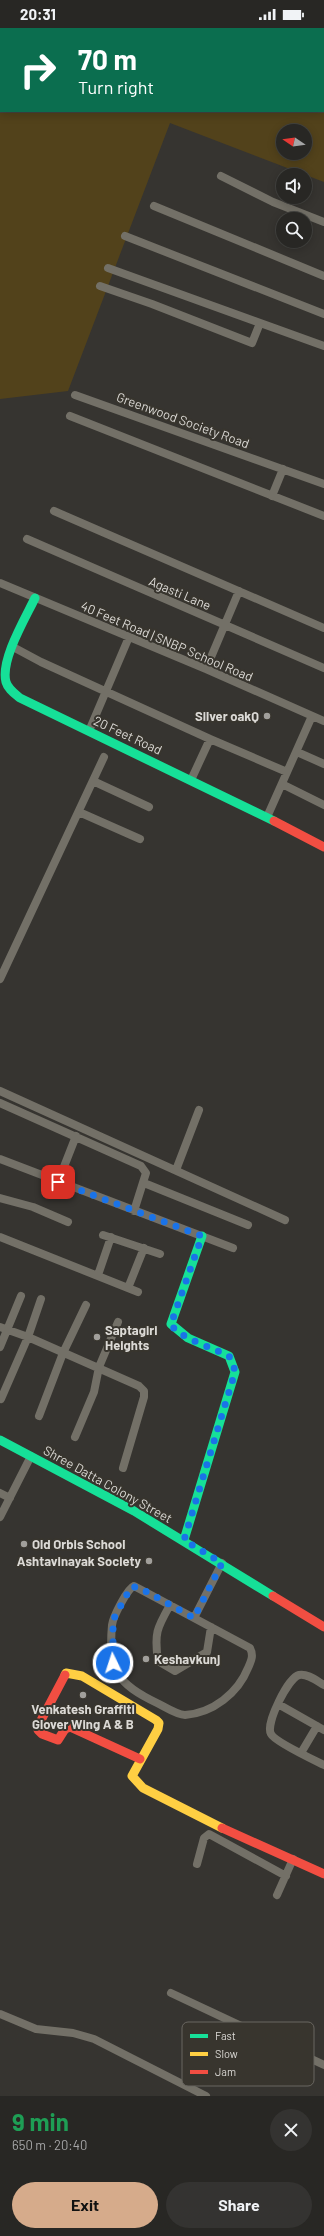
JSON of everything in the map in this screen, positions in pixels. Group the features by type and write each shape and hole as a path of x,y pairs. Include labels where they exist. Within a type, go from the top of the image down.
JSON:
{"street":[{"path":"221,176 273,202 324,222"},
{"path":"154,206 324,276"},
{"path":"125,236 324,314"},
{"path":"108,268 324,346"},
{"path":"100,286 152,304 252,343 260,323"},
{"name":"Greenwood Society Road","path":"75,395 324,484"},
{"path":"70,416 324,516"},
{"path":"272,496 284,469"},
{"path":"54,510 324,628"},
{"name":"Agasti Lane","path":"27,539 324,668"},
{"name":"40 Feet Road | SNBP School Road","path":"0,584 206,669 324,722"},
{"path":"206,669 226,625 239,591"},
{"name":"20 Feet Road","path":"35,598 13,647 5,672 6,680 12,691 20,698 267,817 324,847"},
{"path":"89,731 129,637"},
{"path":"13,647 41,662 106,692 287,772"},
{"path":"267,817 312,716"},
{"path":"191,780 210,739"},
{"path":"297,752 324,764"},
{"path":"0,979 104,757"},
{"path":"93,781 149,808"},
{"path":"282,784 324,805"},
{"path":"78,812 140,840"},
{"path":"0,1091 285,1220"},
{"path":"0,1103 141,1166 146,1173 134,1211"},
{"path":"176,1170 199,1110"},
{"path":"58,1182 76,1136"},
{"path":"0,1159 233,1248"},
{"path":"144,1183 248,1225"},
{"path":"0,1198 33,1207 68,1222"},
{"path":"103,1235 160,1254"},
{"path":"184,1540 235,1372 233,1363 229,1356 182,1334 174,1329 171,1324 202,1236"},
{"path":"0,1237 138,1292"},
{"path":"98,1275 111,1237"},
{"path":"128,1288 144,1248"},
{"path":"0,1347 4,1329 21,1296"},
{"path":"1,1399 28,1337 41,1299"},
{"path":"39,1416 63,1353 86,1305"},
{"path":"75,1437 94,1392 99,1367 118,1322"},
{"path":"4,1329 28,1337 99,1367 139,1386 144,1391 144,1397 123,1468"},
{"name":"Shree Datta Colony Street","path":"0,1440 184,1540 324,1627"},
{"path":"0,1518 31,1456"},
{"path":"0,1493 10,1498"},
{"path":"194,1618 222,1563"},
{"path":"134,1586 194,1618 250,1648 252,1658 244,1678 232,1695 200,1712 184,1715 138,1694 117,1674 113,1663 113,1620 129,1590 134,1586"},
{"path":"170,1605 158,1626 156,1651 158,1661 175,1671 207,1652 211,1627"},
{"path":"140,1759 79,1730 70,1728 65,1729 58,1740 42,1734 38,1730 38,1726 66,1673 82,1676 159,1723 158,1729 140,1759 132,1776 143,1788 218,1826 324,1874"},
{"path":"324,1685 306,1675 294,1677 269,1722 271,1735 324,1765"},
{"path":"278,1704 320,1728 301,1753"},
{"path":"197,1864 204,1838 209,1834 286,1876"},
{"path":"277,1895 293,1859"},
{"path":"171,1993 233,2022"},
{"path":"0,2014 36,2029 73,2033 94,2039 182,2084"},
{"path":"314,2060 324,2065"},
{"path":"186,2086 206,2096"}],"shaded area":[{"path":"0,112 324,112 324,182 312,177 312,168 287,168 170,123 68,391 0,399"}],"traffic: fast":[{"path":"35,598 20,627 7,662 5,673 6,682 13,693 20,698 274,821"},
{"path":"184,1540 235,1372 229,1356 188,1338 171,1324 202,1236"},
{"path":"0,1440 134,1511 273,1596"}],"traffic: slow":[{"path":"65,1675 66,1673 82,1676 156,1720 159,1723 158,1729 132,1776 143,1788 222,1828"}],"traffic: jam":[{"path":"274,821 324,847"},
{"path":"273,1596 324,1627"},
{"path":"65,1675 38,1726 38,1730 42,1734 58,1740 65,1729 70,1727 140,1759"},
{"path":"222,1828 324,1874"}],"place":[{"name":"Silver oakQ","path":"267,716"},
{"name":"Saptagiri Heights","path":"97,1337"},
{"name":"Old Orbis School","path":"24,1544"},
{"name":"Ashtavinayak Society","path":"149,1561"},
{"name":"Keshavkunj","path":"146,1659"},
{"name":"Venkatesh Graffiti Glover Wing A & B","path":"83,1695"}],"route":[{"path":"58,1182 202,1236 172,1316 171,1324 174,1329 182,1334 229,1356 233,1363 235,1372 184,1540 222,1563 194,1618 138,1587 131,1587 113,1620 113,1663"}]}
